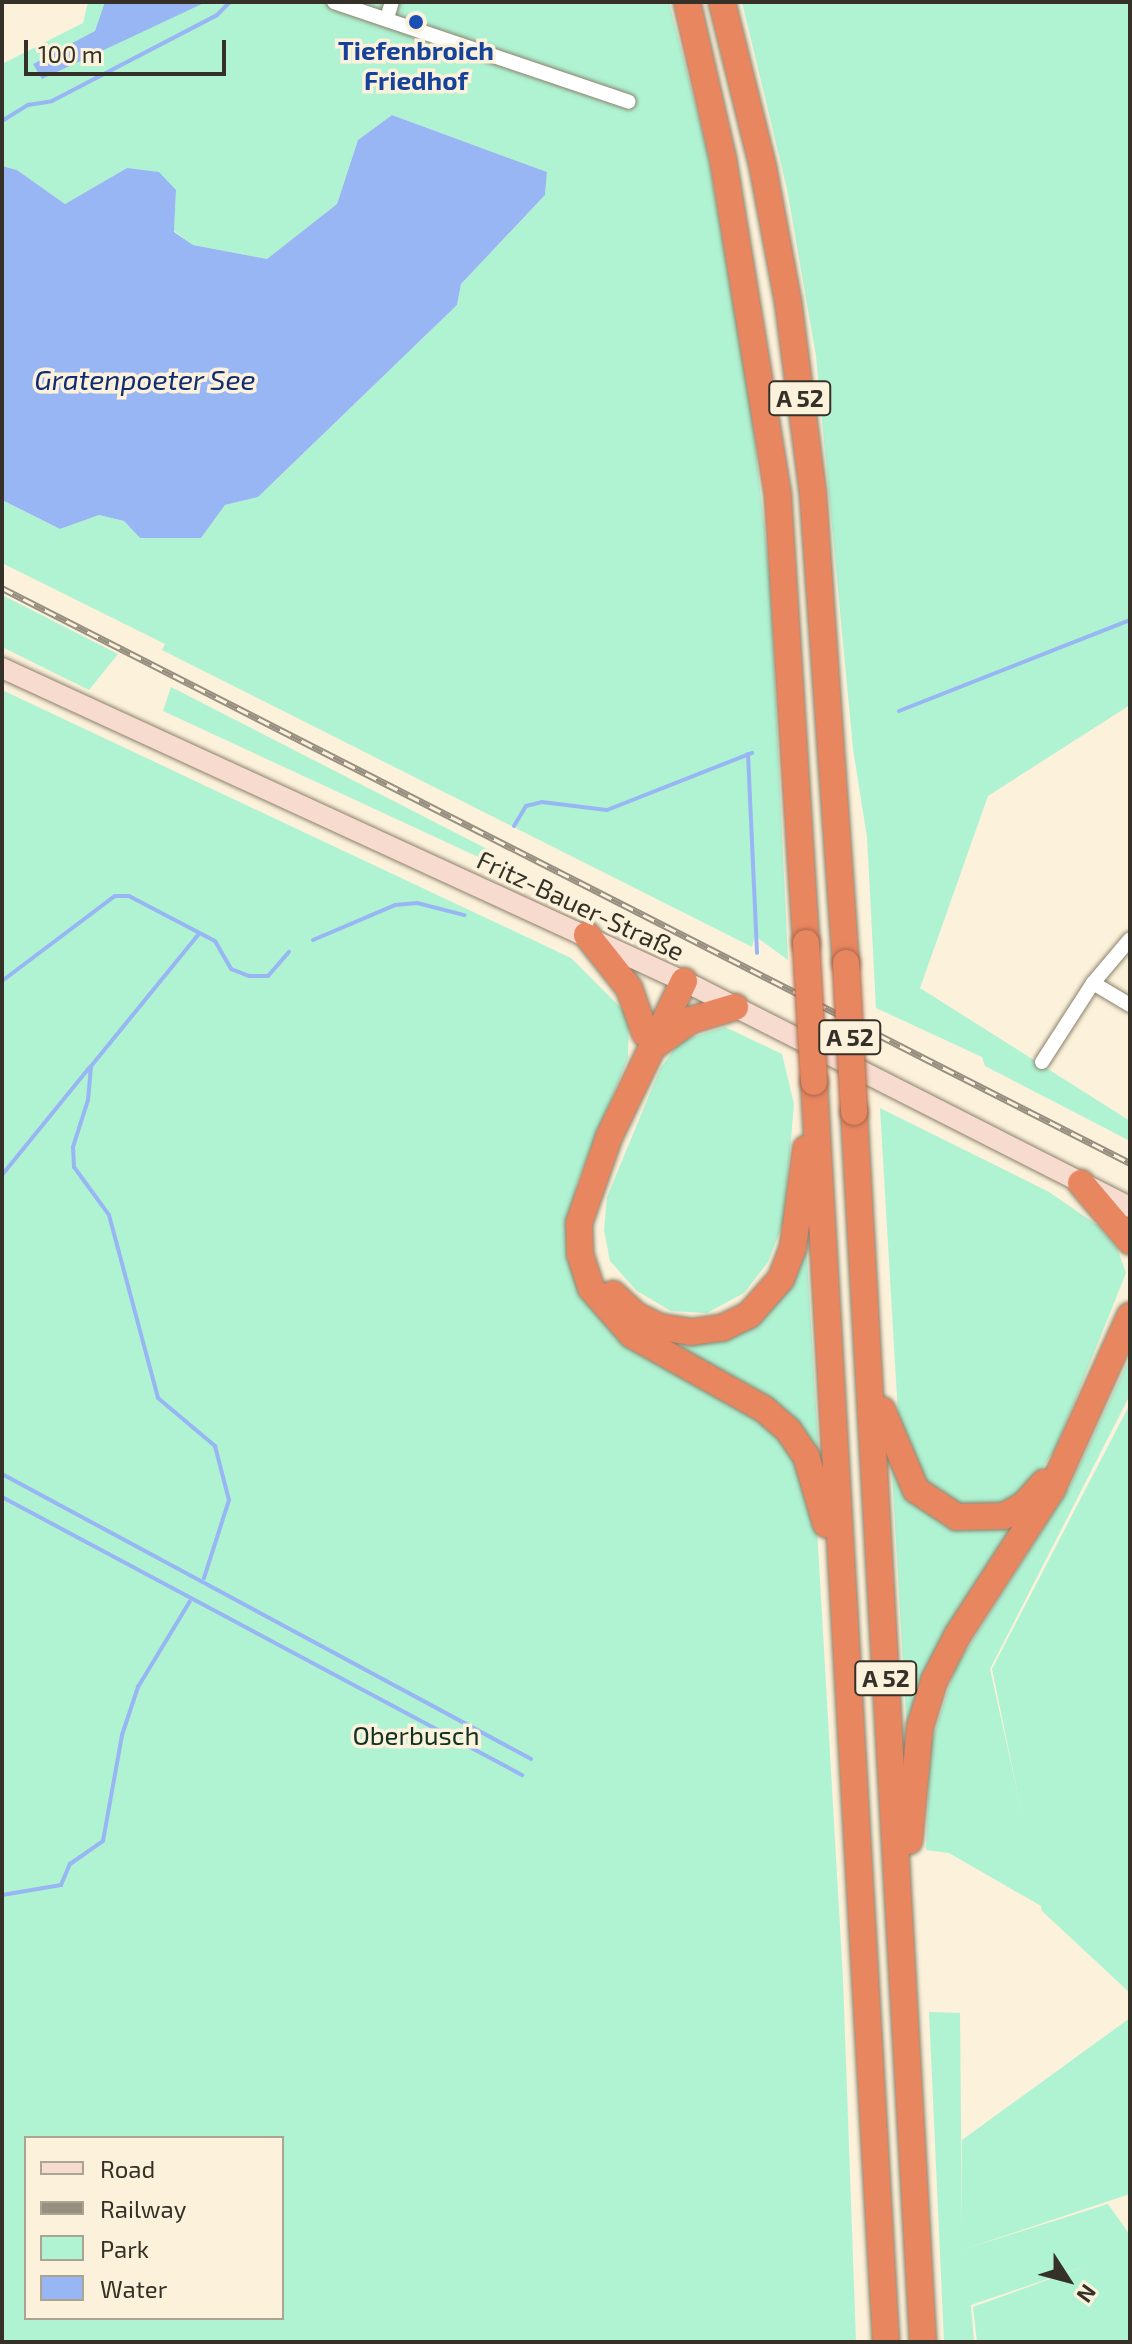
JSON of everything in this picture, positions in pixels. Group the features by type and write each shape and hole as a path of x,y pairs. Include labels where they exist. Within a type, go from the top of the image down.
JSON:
{"highway":[{"name":"A 52","path":"687,2 723,159 778,496 886,2342"},
{"name":"A 52","path":"722,2 788,301 813,494 846,963 923,2342"},
{"path":"587,935 629,988 651,1039"},
{"path":"677,978 590,1189 579,1223 580,1254 591,1288 632,1335 764,1409 789,1431 806,1456 819,1492 841,1590"},
{"path":"651,1039 691,1020 735,1007"},
{"path":"590,1189 593,1252 618,1301 660,1327 692,1332 736,1321 769,1296 793,1247 814,1082"},
{"path":"1081,1183 1130,1241"},
{"path":"903,1992 912,1781 924,1716 957,1636 1031,1527 1130,1316"},
{"path":"869,1363 890,1440 916,1490 936,1507 968,1518 1004,1516 1024,1505 1064,1459"}],"main road":[{"name":"Fritz-Bauer-Straße","path":"2,668 677,978 1130,1207"}],"street":[{"path":"334,2 629,102"},
{"path":"387,18 392,2"},
{"path":"1042,1062 1093,983 1130,939"},
{"path":"1093,983 1130,1005"}],"green space":[{"path":"88,2 669,2 707,150 751,407 770,579 788,960 755,936 752,947 162,650 165,644 2,563 2,500 60,529 99,515 124,521 140,538 201,538 225,505 258,497 457,305 461,284 545,195 547,172 392,115 358,140 337,204 267,259 193,245 174,231 176,190 127,168 65,204 17,170 2,166 2,64 83,23"},
{"path":"742,2 1130,2 1130,705 988,796 920,988 1130,1121 1130,1141 985,1066 982,1057 876,1008 867,837 853,749 816,356 787,189"},
{"path":"2,595 118,654 89,690 2,647"},
{"path":"171,687 493,852 487,861 163,711"},
{"name":"Oberbusch","path":"2,690 571,958 629,1016 628,1058 577,1183 571,1219 582,1287 777,1433 794,1454 816,1511 843,1979 856,2342 2,2342"},
{"path":"725,1027 782,1054 794,1104 784,1221 768,1262 744,1293 707,1313 671,1311 637,1291 610,1261 604,1230 607,1197 660,1069 680,1041"},
{"path":"880,1108 1049,1192 1097,1225 1117,1248 1126,1273 1055,1450 1025,1492 1001,1505 973,1508 944,1501 920,1479 898,1414"},
{"path":"805,1225 820,1473 682,1357 682,1338 748,1329"},
{"path":"1130,1357 1130,1395 990,1669 1043,1907 949,1853 926,1850 930,1747 955,1668 1070,1486"},
{"path":"1130,1404 1130,1993 1042,1911 992,1669"},
{"path":"891,1456 902,1479 1009,1525 1018,1537 908,1750"},
{"path":"929,2012 960,2013 962,2228 962,2140 1130,2018 1130,2194 962,2250 1108,2204 1130,2235 1130,2342 977,2342 973,2307 1086,2266 971,2305 974,2342 944,2342"}],"water":[{"path":"105,2 206,2 42,79 33,64 95,31"},
{"name":"Gratenpoeter See","path":"392,115 547,172 545,195 461,284 457,305 258,497 225,505 201,538 140,538 124,521 99,515 60,529 2,500 2,166 17,170 65,204 127,168 159,172 176,190 174,232 193,245 267,259 337,204 358,140"}],"waterway":[{"path":"2,121 28,105 52,101 217,15 230,2"},
{"path":"281,2 296,2"},
{"path":"899,711 1130,620"},
{"path":"514,826 526,806 542,802 607,810 752,753"},
{"path":"748,754 757,953"},
{"path":"2,981 115,896 129,896 215,941 231,969 249,976 268,976 289,952"},
{"path":"313,940 395,905 417,903 464,915"},
{"path":"198,935 91,1066 88,1100 73,1147 74,1167 109,1215 158,1398 215,1446 229,1500 204,1578"},
{"path":"2,1175 89,1068"},
{"path":"2,1474 531,1759"},
{"path":"2,1497 522,1775"},
{"path":"2,1895 61,1885 70,1864 103,1841 122,1735 138,1687 190,1601"}],"railway":[{"path":"2,588 1130,1163"}],"place":[{"name":"Tiefenbroich Friedhof","path":"416,22"}]}
